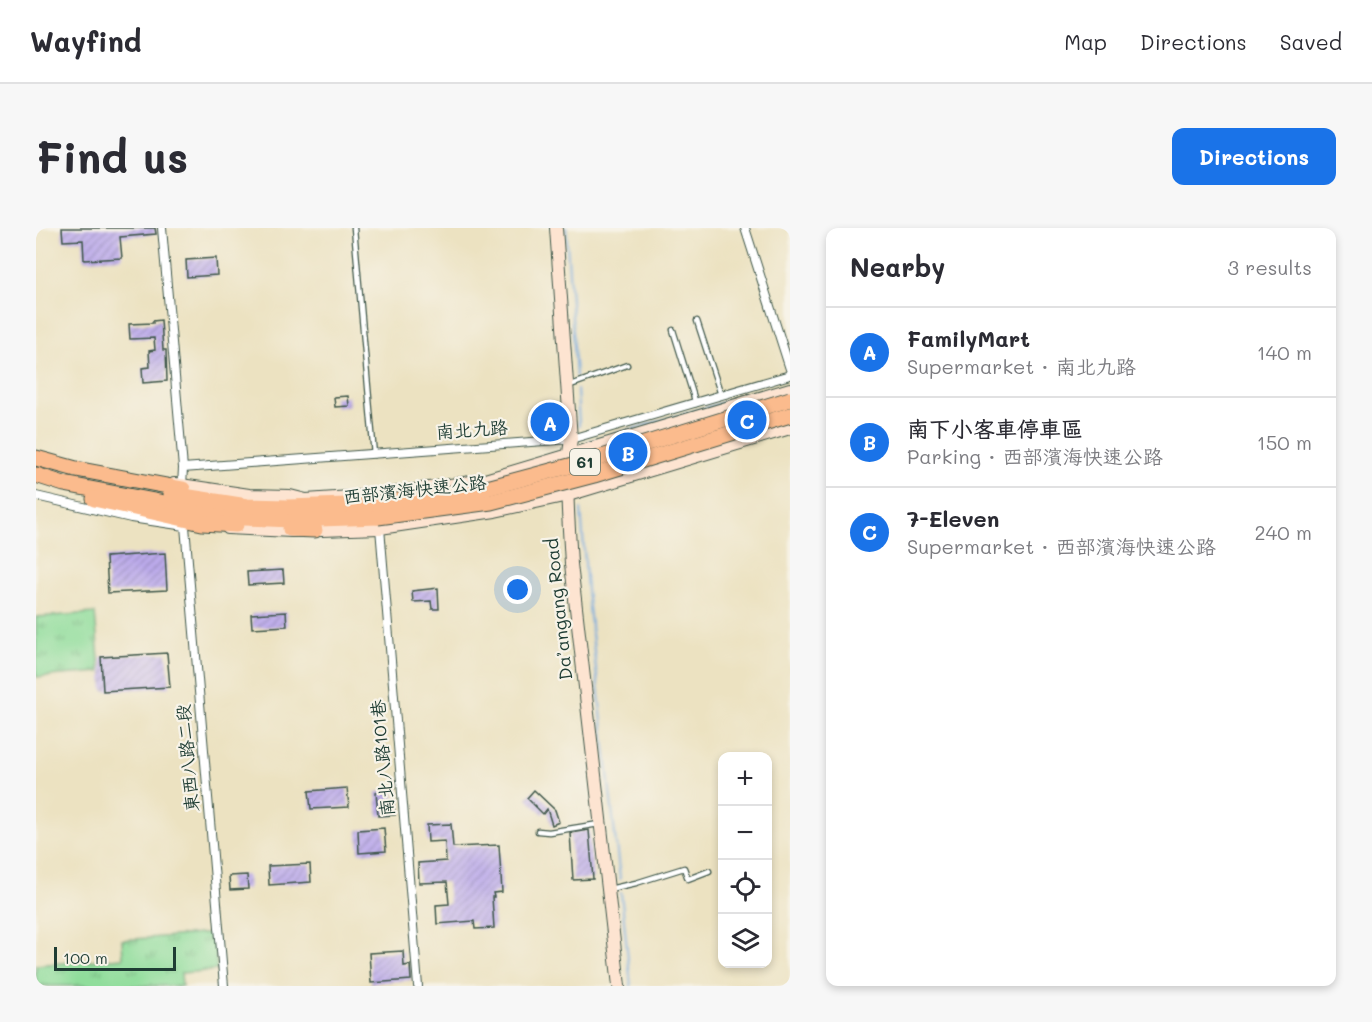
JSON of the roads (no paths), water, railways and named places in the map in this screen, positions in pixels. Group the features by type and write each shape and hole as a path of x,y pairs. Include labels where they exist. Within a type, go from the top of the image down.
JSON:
{"highway":[{"name":"西部濱海快速公路","path":"378,516 592,460 790,399"},
{"name":"西部濱海快速公路","path":"36,475 64,484 246,512 288,507 378,516 492,502 594,475 790,414"},
{"path":"36,458 76,470 221,496 306,500"},
{"name":"西部濱海快速公路","path":"36,466 246,512"},
{"path":"36,485 202,523 315,530"}],"street":[{"path":"162,228 183,468 182,486"},
{"name":"Da’angang Road","path":"556,228 571,439 568,456 571,564 619,986"},
{"path":"745,228 790,369"},
{"name":"南北九路","path":"183,468 571,439 790,375"},
{"path":"36,451 109,471 182,486 249,495 290,496 306,500 380,495 485,480 790,389"},
{"path":"36,496 131,518 185,526 315,530 378,516 495,511 568,495 790,428"},
{"name":"南北八路101巷","path":"378,516 418,986"},
{"name":"東西八路二段","path":"185,526 224,986"}],"lane":[{"path":"354,228 374,454"},
{"path":"697,321 721,395"},
{"path":"673,330 696,404"},
{"path":"568,386 627,365"},
{"path":"538,831 549,832 601,823"},
{"path":"609,889 684,868 688,879 709,871"}],"waterway":[{"path":"566,228 576,376"},
{"path":"577,390 579,426"},
{"path":"588,442 732,400"},
{"path":"581,509 587,590 620,879"},
{"path":"621,893 631,986"}],"place":[{"name":"7-Eleven","path":"747,420"},
{"name":"FamilyMart","path":"550,422"},
{"name":"南下小客車停車區","path":"628,452"}]}
